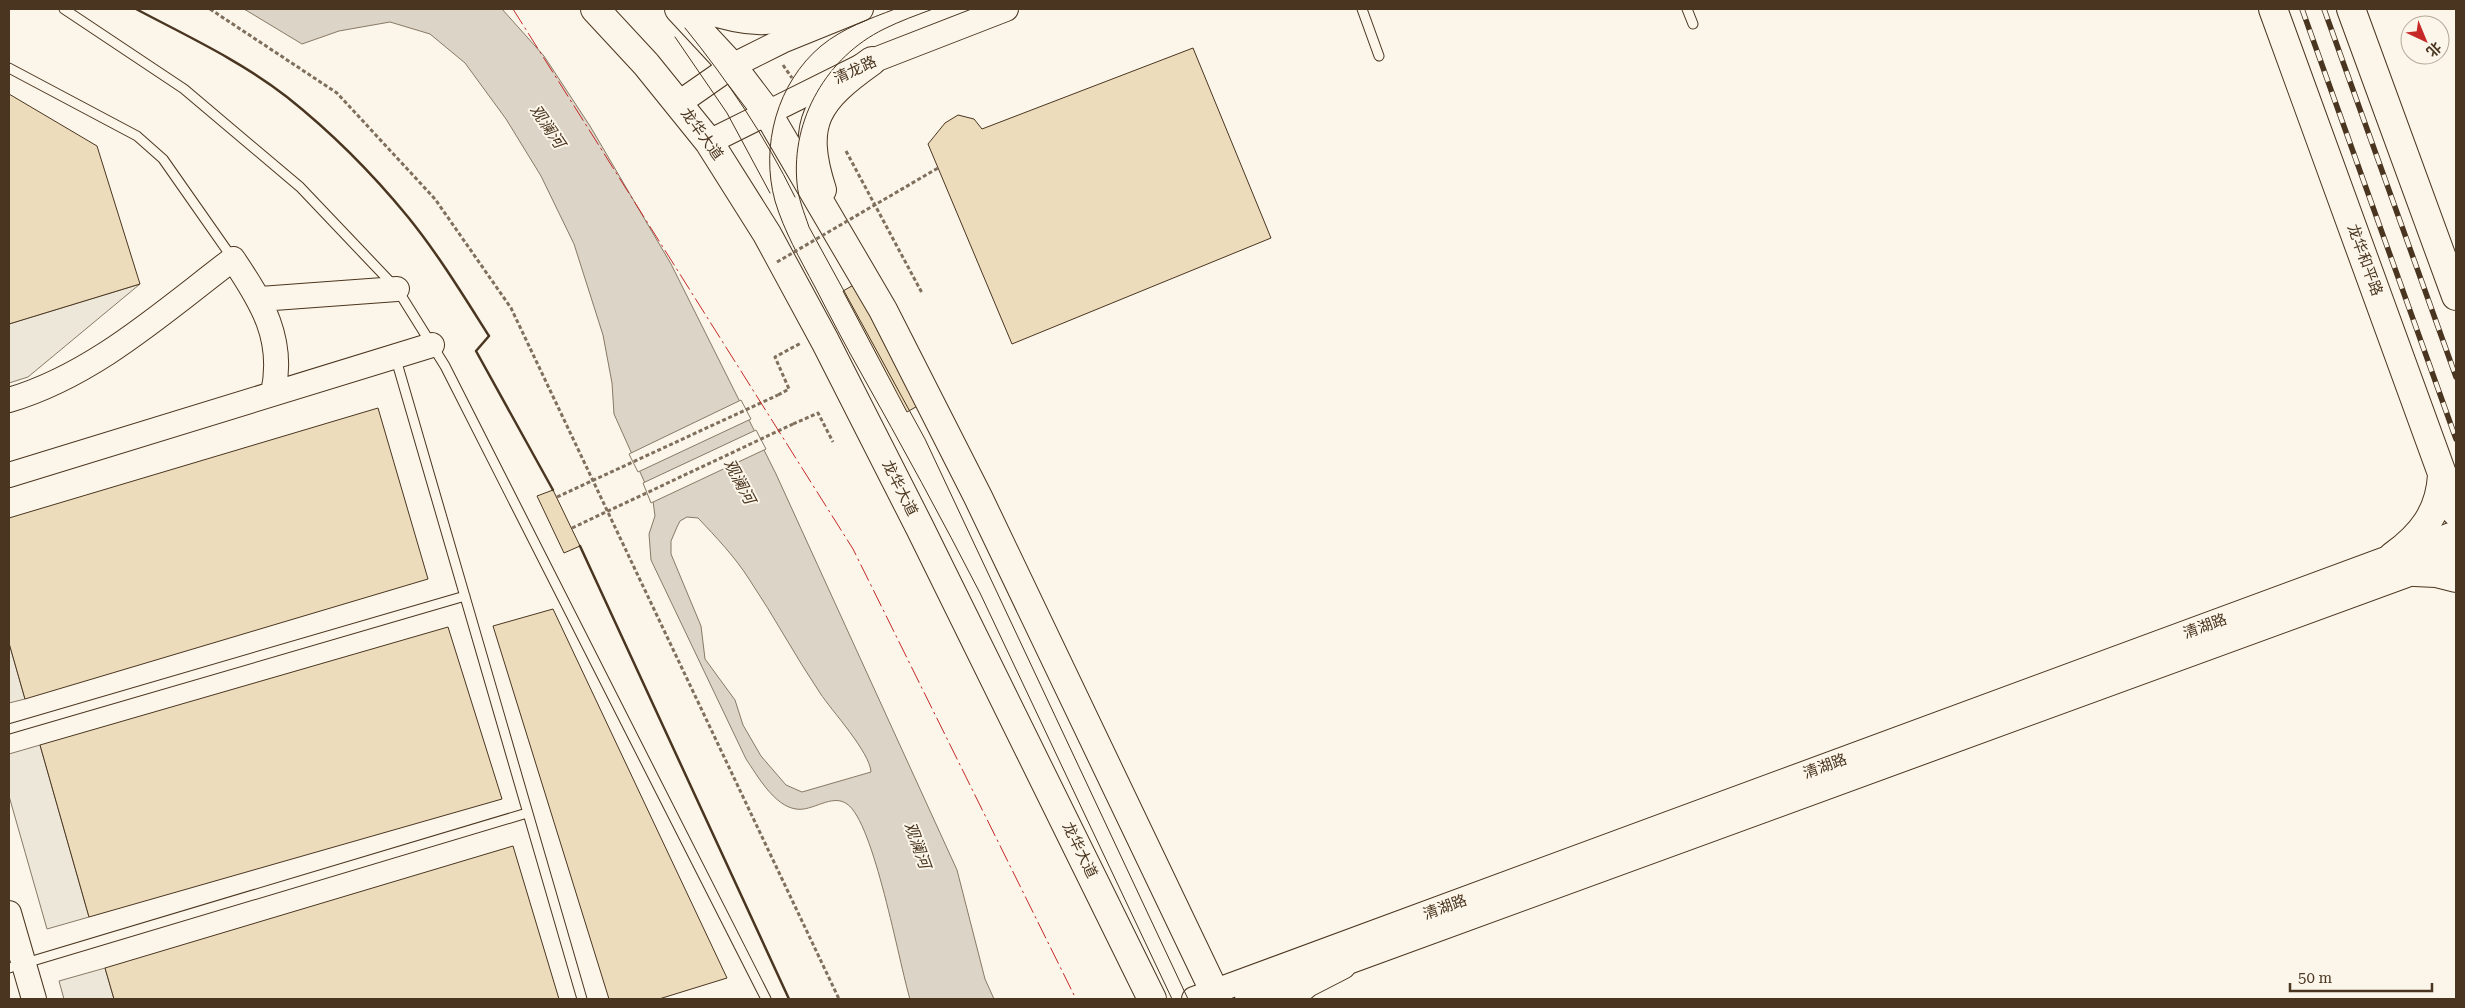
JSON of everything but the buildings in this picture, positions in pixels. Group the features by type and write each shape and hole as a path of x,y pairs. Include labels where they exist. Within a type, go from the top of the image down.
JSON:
{"main road":[{"name":"龙华大道","path":"595,9 679,102 709,142 767,234 825,341 1068,824 1152,999"},
{"path":"679,9 732,66 767,112 883,310 978,497 1209,997"},
{"path":"705,9 736,18 774,21 788,19 815,9"},
{"name":"龙华和平路","path":"2273,9 2456,512"},
{"path":"2351,9 2456,296"},
{"path":"833,224 818,176 814,124 825,100 832,91 872,61"},
{"path":"2393,556 2411,543 2426,528 2442,492 2442,474"},
{"path":"2415,572 2436,573 2456,578"},
{"path":"1287,999 1306,983 1342,964"}],"street":[{"path":"679,102 732,66 782,41 861,9"},
{"name":"清龙路","path":"709,142 872,61 1006,9"},
{"path":"9,400 36,392 111,352 233,259 260,299 273,335 278,373 273,393"},
{"path":"260,299 397,289"},
{"path":"9,475 432,345"},
{"name":"清湖路","path":"1209,997 2456,533"},
{"name":"清湖路","path":"1247,999 2456,557"},
{"path":"9,913 16,965 34,999"}],"lane":[{"path":"64,9 184,89 300,186 397,289 445,366 766,999"},
{"path":"1362,9 1379,56"},
{"path":"1687,9 1693,24"},
{"path":"9,68 137,136 163,159 233,259"},
{"path":"395,356 582,999"},
{"path":"9,729 465,596"},
{"path":"16,965 528,813"}],"path":[{"path":"210,9 337,94 435,199 510,308 838,999"},
{"path":"846,151 922,293"},
{"path":"777,262 938,168"},
{"path":"557,497 789,390 776,357 804,342"},
{"path":"572,528 818,413 833,442"}],"shaded area":[{"path":"140,284 28,377 9,383 9,324"},
{"path":"9,643 25,699 9,703"},
{"path":"40,745 89,917 47,929 9,796 9,754"},
{"path":"105,968 114,999 64,999 59,981"}],"water":[{"name":"观澜河","path":"244,9 502,9 544,56 590,126 671,264 776,474 957,870 985,979 994,999 910,999 885,895 867,837 857,816 847,804 841,801 828,802 802,809 788,807 773,796 746,759 651,560 649,534 655,516 653,501 614,414 612,383 603,335 574,244 541,176 506,119 465,63 430,34 390,22 339,31 302,44","holes":["687,517 698,518 744,571 820,693 864,754 871,772 802,792 786,785 761,756 743,725 735,700 705,659 701,626 671,554 671,541 680,521"]}],"pier":[{"path":"741,400 751,419 638,472 629,454"},
{"path":"756,430 766,449 651,503 643,483"}],"tram line":[{"path":"895,9 856,24 829,40 806,61 793,78 783,97 771,138 771,180 775,201 798,255 980,593 1172,999"},
{"path":"933,9 890,26 864,41 830,73 817,92 800,136 797,159 797,183 800,200 809,227 925,439 1188,999"},
{"path":"685,28 745,110 771,152 795,197"},
{"path":"675,37 727,113 770,193"}],"railway":[{"path":"2302,9 2456,439"},
{"path":"2324,9 2456,377"}],"wall":[{"path":"136,9 232,60 287,97 335,139 394,201 440,260 489,336 476,351 553,490"},
{"path":"580,546 789,999"}],"power":[{"path":"513,9 853,549 1076,999"}]}
